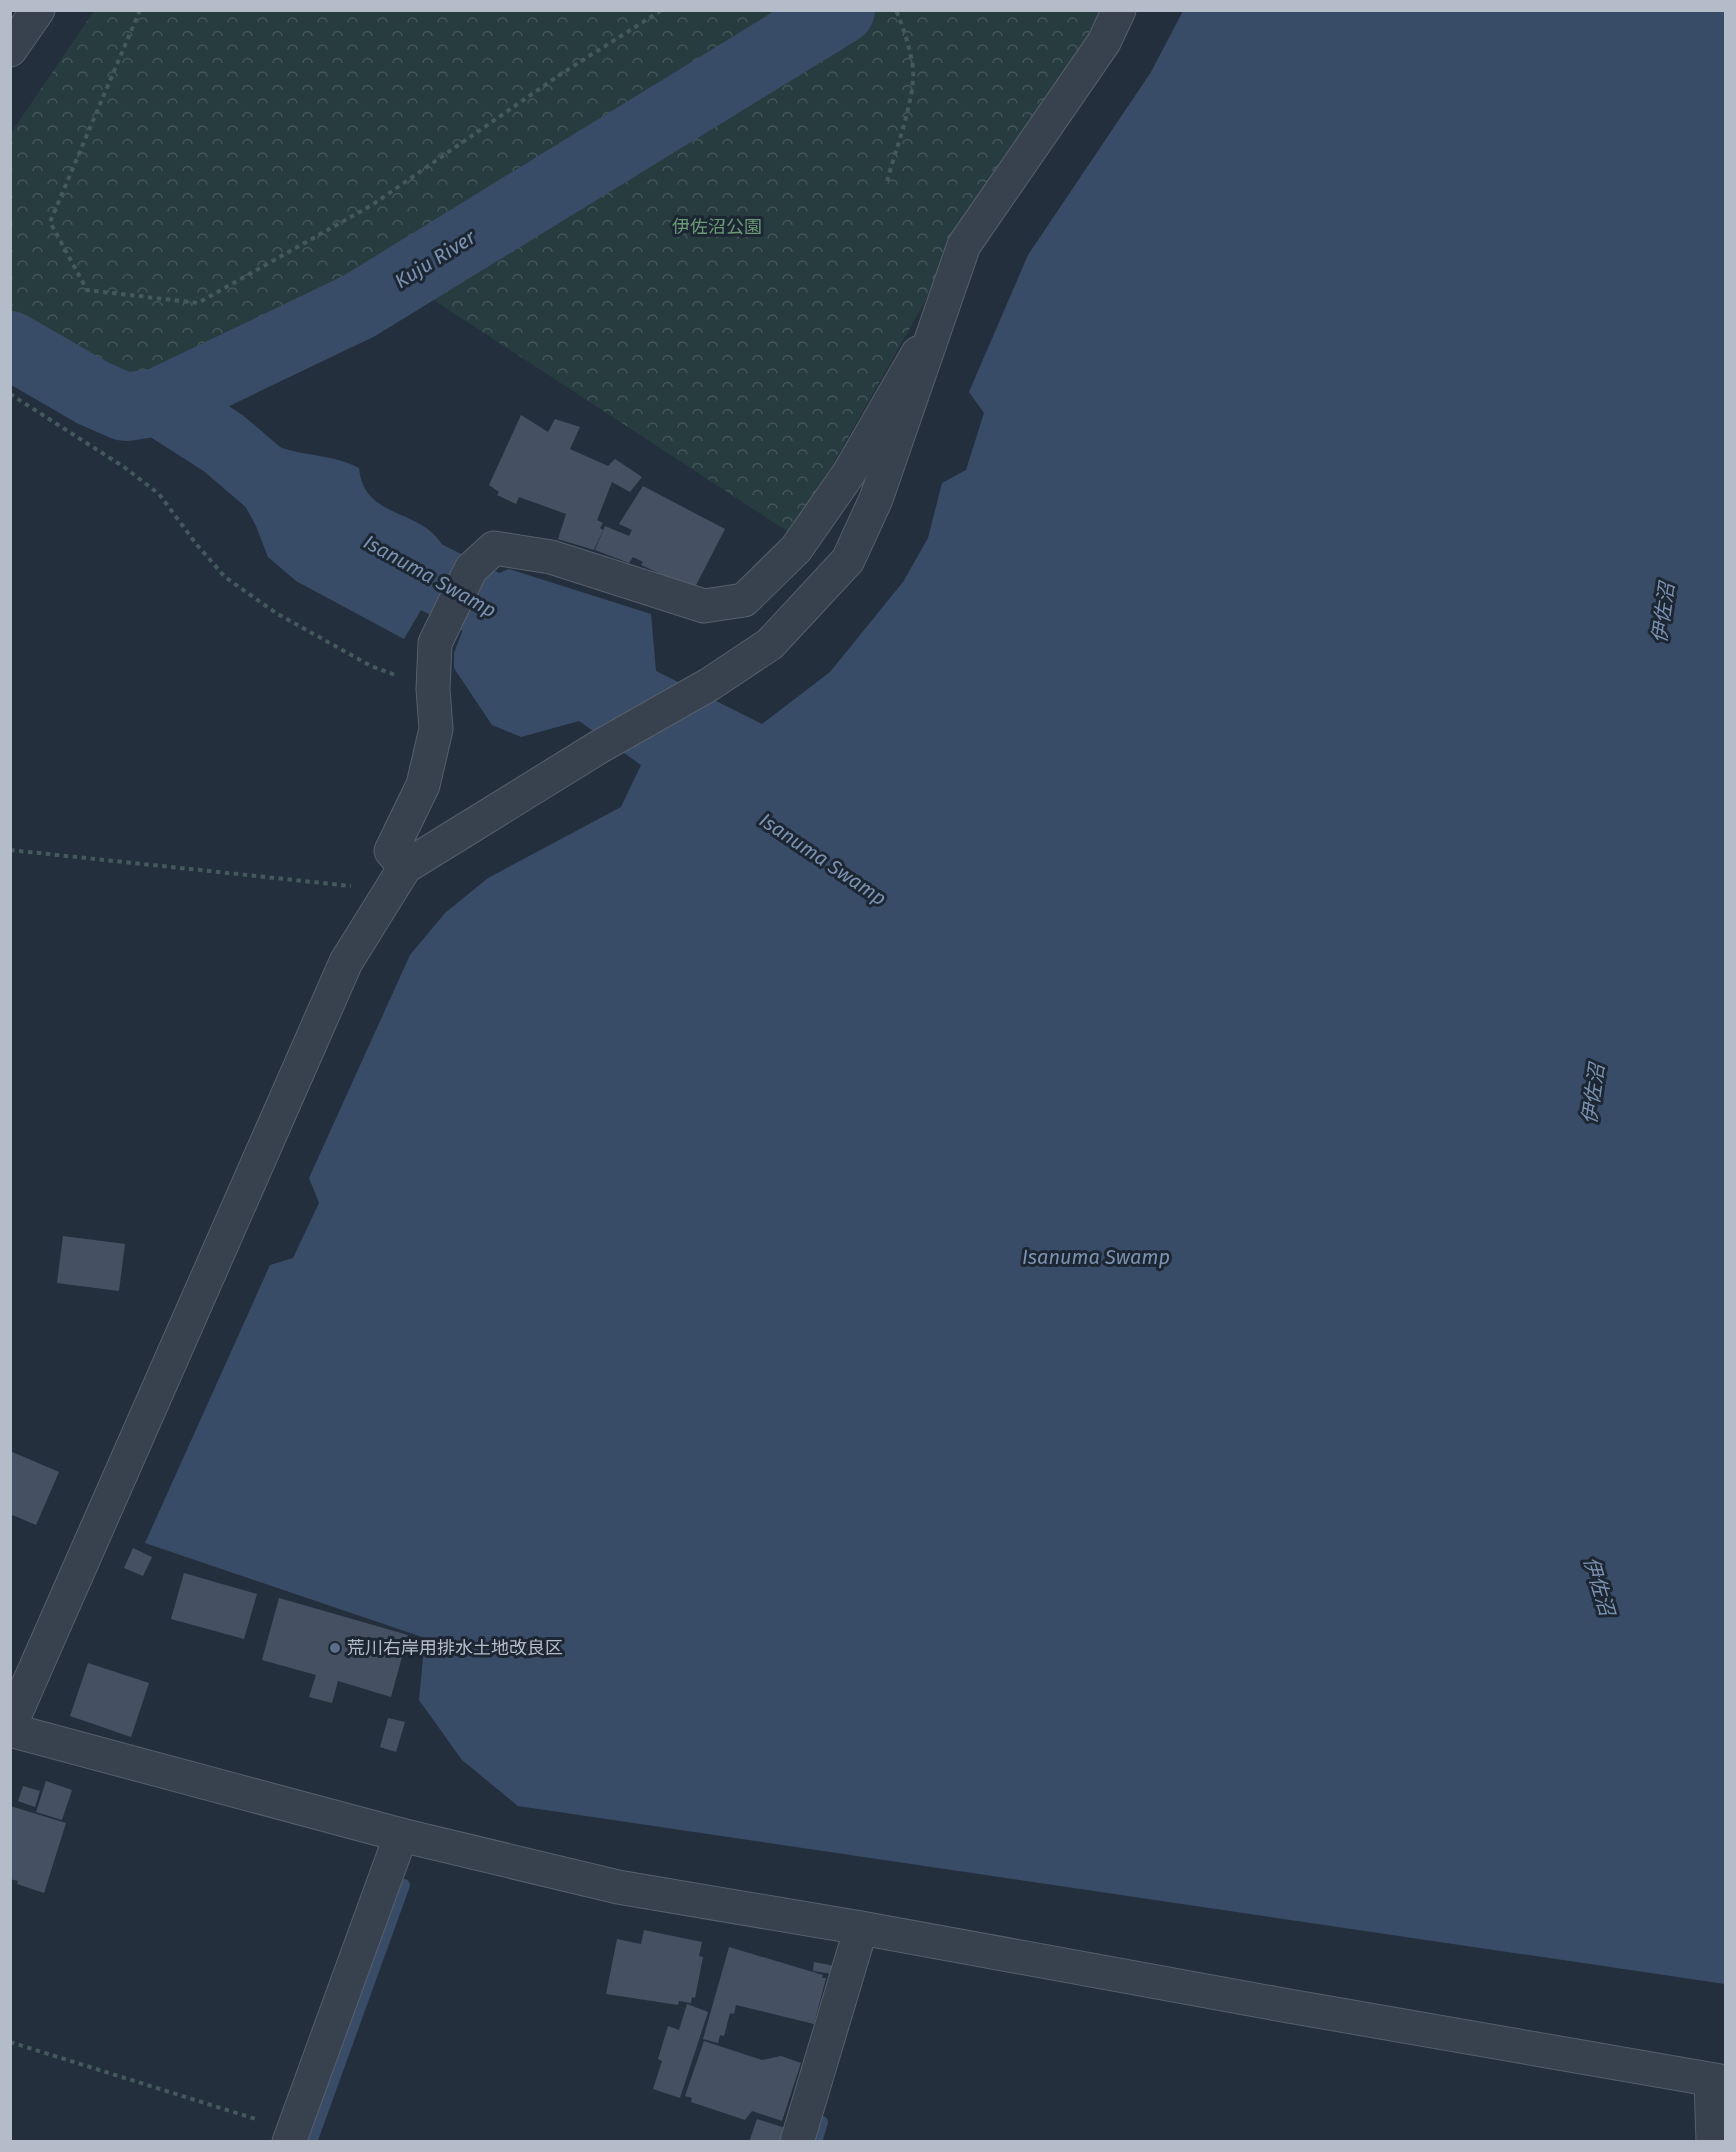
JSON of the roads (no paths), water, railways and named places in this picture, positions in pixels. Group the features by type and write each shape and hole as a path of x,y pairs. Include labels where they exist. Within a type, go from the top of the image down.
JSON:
{"street":[{"path":"10,50 38,10"},
{"path":"1119,10 1104,42 964,245 876,499 848,560 770,644 710,684 599,747 398,879 346,962 10,1728 401,1835 618,1887 861,1928 1718,2081 1713,2142"},
{"path":"398,879 391,851 423,785 436,729 433,689 435,643 471,569 494,548 551,557 704,606 744,600 796,549 849,473 938,318"},
{"path":"291,2136 401,1835"},
{"path":"797,2142 861,1928"}],"water":[{"name":"Isanuma Swamp","path":"1183,11 1725,11 1725,1984 518,1806 462,1760 419,1700 425,1638 145,1543 270,1265 293,1258 319,1203 309,1178 410,955 445,913 488,878 621,807 641,765 579,721 521,737 492,725 454,668 454,653 482,580 509,569 651,614 656,671 762,724 830,672 903,582 928,538 942,483 966,470 984,413 969,392 1028,255 1151,72"},
{"path":"229,418 245,423 282,448 339,460 359,468 363,485 371,497 421,525 443,546 424,587 432,591 404,639 296,581 268,557 256,526 220,460 205,457 197,461 186,451 192,435 201,426"}],"waterway":[{"name":"Kuju River","path":"10,345 93,393 125,407 159,402 359,306 841,10"},
{"name":"Isanuma Swamp","path":"159,402 223,443 291,501 493,608 524,633"},
{"path":"311,2142 404,1885"},
{"path":"816,2142 822,2122"}],"place":[{"name":"荒川右岸用排水土地改良区","path":"335,1648"}],"park label":[{"name":"伊佐沼公園","path":"717,227"}],"water label":[{"name":"伊佐沼","path":"1663,613"},
{"name":"伊佐沼","path":"1593,1094"},
{"name":"伊佐沼","path":"1599,1586"}]}
